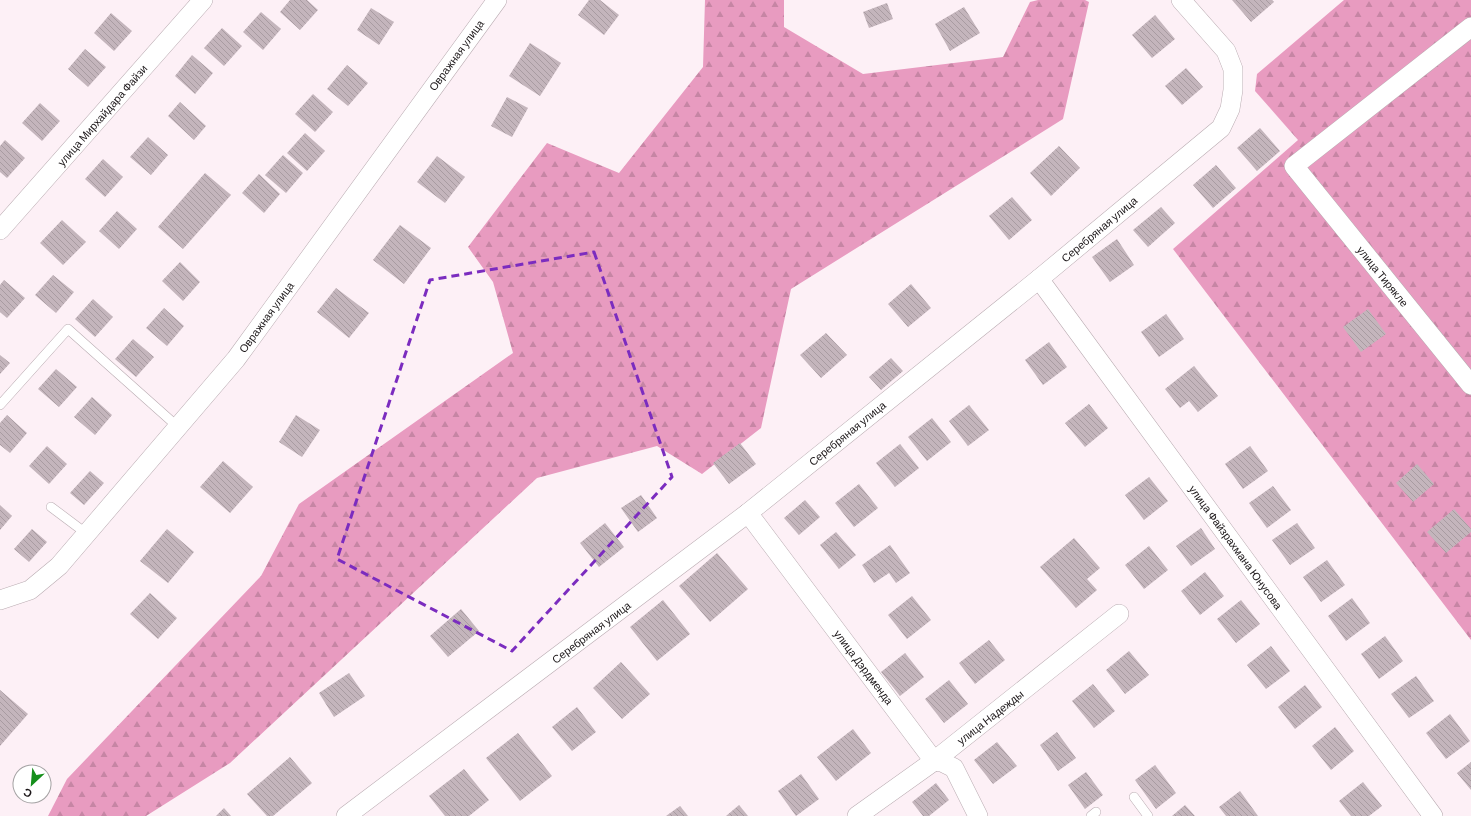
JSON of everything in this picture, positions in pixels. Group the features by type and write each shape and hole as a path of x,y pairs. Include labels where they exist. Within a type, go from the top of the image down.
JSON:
{"street":[{"name":"улица Мирхайдара Файзи","path":"0,230 203,0"},
{"name":"Овражная улица","path":"0,600 30,590 60,566 236,359 497,0"},
{"name":"Серебряная улица","path":"346,816 748,513 1039,279 1220,128 1230,109 1233,90 1233,69 1226,51 1181,0"},
{"name":"улица Тирякле","path":"1471,27 1294,166 1471,385"},
{"name":"улица Файзрахмана Юнусова","path":"1039,279 1433,816"},
{"name":"улица Дэрдменда","path":"748,513 934,761"},
{"name":"улица Надежды","path":"857,816 934,761 1119,614"},
{"path":"934,761 942,762 954,768 978,816"}],"lane":[{"path":"0,405 68,329 178,427"},
{"path":"51,507 87,534"},
{"path":"1134,797 1148,816"}],"highlighted area":[{"path":"594,252 672,477 512,651 337,559 430,280"}],"green space":[{"path":"705,0 784,0 784,27 863,74 1003,57 1030,2 1038,0 1085,0 1089,2 1063,119 791,289 761,428 702,474 657,446 537,478 230,763 146,816 48,816 67,779 261,576 299,504 513,353 493,282 468,247 547,143 619,173 703,67"},
{"path":"1344,0 1471,0 1471,640 1173,249 1298,140 1255,91 1257,74"}],"building":[{"path":"290,0 307,0 318,10 300,30 280,12"},
{"path":"589,0 600,0 619,15 604,35 578,15"},
{"path":"1232,0 1272,0 1274,2 1251,22"},
{"path":"887,3 893,19 869,28 863,12"},
{"path":"964,7 980,33 950,51 935,24"},
{"path":"371,8 394,22 379,45 357,30"},
{"path":"261,12 281,29 263,50 243,32"},
{"path":"111,13 132,31 114,51 94,33"},
{"path":"1155,15 1175,39 1152,58 1132,35"},
{"path":"222,28 242,46 224,66 204,48"},
{"path":"530,43 561,63 540,96 509,76"},
{"path":"85,49 106,67 88,87 68,69"},
{"path":"192,55 213,73 195,94 175,76"},
{"path":"347,65 368,83 348,106 327,89"},
{"path":"1186,68 1203,87 1182,105 1165,86"},
{"path":"313,94 333,112 315,132 295,114"},
{"path":"507,97 528,108 512,137 491,126"},
{"path":"180,102 206,126 194,140 168,116"},
{"path":"40,103 60,121 42,141 22,123"},
{"path":"1260,128 1280,151 1257,171 1237,148"},
{"path":"305,133 325,151 307,171 287,153"},
{"path":"148,137 168,155 151,175 130,157"},
{"path":"5,140 25,158 7,178 0,172 0,146"},
{"path":"1059,146 1080,168 1051,196 1030,173"},
{"path":"283,155 303,173 286,193 265,175"},
{"path":"437,156 465,177 445,203 417,182"},
{"path":"103,159 123,177 105,197 85,179"},
{"path":"1216,165 1236,188 1213,208 1193,185"},
{"path":"205,173 231,195 183,249 158,227"},
{"path":"259,174 280,194 264,213 242,193"},
{"path":"1012,197 1032,220 1009,240 989,216"},
{"path":"1161,207 1175,223 1148,247 1133,230"},
{"path":"117,211 137,229 119,249 99,231"},
{"path":"62,220 86,242 63,265 40,243"},
{"path":"400,225 431,248 404,284 373,260"},
{"path":"1117,239 1134,265 1110,282 1092,257"},
{"path":"180,262 200,282 183,301 162,281"},
{"path":"53,275 74,292 56,313 35,295"},
{"path":"4,280 25,298 7,318 0,312 0,285"},
{"path":"911,284 931,308 908,327 888,304"},
{"path":"336,288 369,313 349,338 317,312"},
{"path":"93,299 113,317 95,337 75,319"},
{"path":"164,308 184,326 167,346 146,328"},
{"path":"1368,309 1386,334 1361,352 1343,327"},
{"path":"1166,314 1184,339 1159,357 1141,332"},
{"path":"826,333 847,355 821,378 800,355"},
{"path":"133,339 154,357 136,377 115,359"},
{"path":"1049,342 1067,367 1043,385 1025,360"},
{"path":"0,355 10,363 0,374"},
{"path":"891,358 903,371 881,390 869,377"},
{"path":"1194,366 1218,396 1198,412 1189,401 1180,408 1165,389"},
{"path":"56,369 77,387 59,407 38,389"},
{"path":"92,397 112,415 95,435 74,417"},
{"path":"1089,404 1108,428 1085,447 1065,423"},
{"path":"969,405 989,430 968,446 949,421"},
{"path":"7,415 27,433 10,453 0,445 0,423"},
{"path":"296,415 320,430 302,457 279,442"},
{"path":"932,418 951,442 927,461 908,437"},
{"path":"740,443 756,464 729,484 713,463"},
{"path":"900,444 919,468 895,487 876,463"},
{"path":"47,446 67,464 49,484 29,466"},
{"path":"1250,446 1268,471 1243,489 1225,464"},
{"path":"223,461 253,487 230,513 200,487"},
{"path":"1417,464 1434,484 1413,502 1396,483"},
{"path":"90,471 104,483 84,505 70,493"},
{"path":"1149,477 1168,501 1144,520 1125,495"},
{"path":"859,484 878,508 854,527 835,503"},
{"path":"1273,486 1291,510 1267,528 1249,503"},
{"path":"641,495 657,518 638,532 621,508"},
{"path":"805,500 820,517 799,535 784,518"},
{"path":"0,505 12,516 0,530"},
{"path":"1454,509 1471,529 1471,532 1446,553 1427,532"},
{"path":"605,523 624,547 599,567 580,543"},
{"path":"1297,523 1315,548 1290,565 1272,540"},
{"path":"1201,528 1215,549 1191,566 1176,546"},
{"path":"32,529 47,542 29,562 14,549"},
{"path":"167,529 194,552 168,583 140,561"},
{"path":"836,532 856,555 839,569 820,545"},
{"path":"1074,538 1100,568 1087,579 1097,590 1076,608 1040,567"},
{"path":"890,545 910,573 896,583 889,573 874,583 862,565"},
{"path":"1149,546 1168,570 1144,589 1125,565"},
{"path":"717,553 748,589 710,622 679,586"},
{"path":"1327,560 1345,585 1321,602 1303,577"},
{"path":"1205,572 1224,596 1200,615 1181,591"},
{"path":"150,593 177,618 158,639 130,614"},
{"path":"912,596 931,620 907,639 888,615"},
{"path":"1352,598 1370,623 1346,641 1328,616"},
{"path":"663,600 690,634 657,661 630,627"},
{"path":"1241,600 1260,624 1236,643 1217,619"},
{"path":"461,609 479,631 448,657 430,636"},
{"path":"1385,636 1403,661 1379,679 1361,654"},
{"path":"989,640 1005,660 975,684 959,663"},
{"path":"1271,646 1290,671 1266,689 1247,665"},
{"path":"1129,651 1149,675 1125,694 1106,670"},
{"path":"905,653 924,677 900,696 881,672"},
{"path":"621,662 650,694 622,719 593,688"},
{"path":"349,673 365,696 334,717 319,693"},
{"path":"1416,676 1434,701 1409,718 1391,694"},
{"path":"949,680 968,704 944,723 925,699"},
{"path":"1093,684 1115,711 1094,728 1072,701"},
{"path":"1305,685 1322,707 1295,729 1278,707"},
{"path":"0,690 28,714 0,746"},
{"path":"577,707 596,732 572,751 552,727"},
{"path":"1450,714 1470,741 1446,759 1426,733"},
{"path":"1335,727 1354,751 1331,770 1312,746"},
{"path":"853,729 871,753 836,781 817,757"},
{"path":"1057,732 1076,758 1058,771 1040,745"},
{"path":"518,733 552,776 520,801 486,758"},
{"path":"997,742 1017,766 993,784 974,760"},
{"path":"290,757 312,783 273,816 267,816 247,794"},
{"path":"1471,762 1471,790 1457,773"},
{"path":"1155,765 1176,793 1156,809 1135,780"},
{"path":"464,769 489,800 469,816 445,816 429,796"},
{"path":"1086,772 1103,795 1085,809 1068,785"},
{"path":"801,774 819,799 796,816 778,791"},
{"path":"1363,782 1382,806 1369,816 1351,816 1339,801"},
{"path":"936,783 949,800 929,816 923,816 912,802"},
{"path":"1240,791 1258,816 1226,816 1219,807"},
{"path":"739,805 748,816 726,816"},
{"path":"1185,805 1195,816 1172,816"},
{"path":"680,806 688,816 666,816"},
{"path":"224,808 231,816 216,816"}]}
